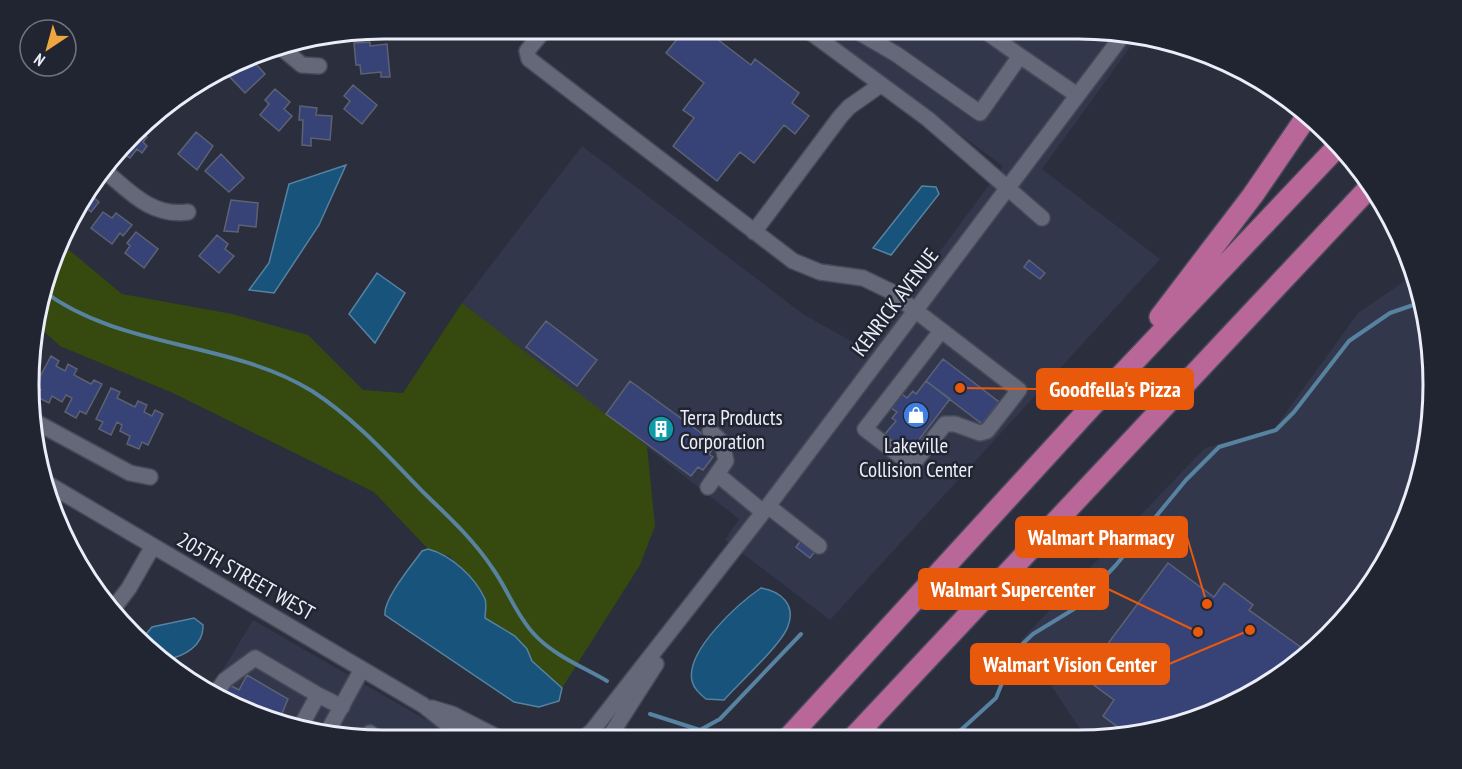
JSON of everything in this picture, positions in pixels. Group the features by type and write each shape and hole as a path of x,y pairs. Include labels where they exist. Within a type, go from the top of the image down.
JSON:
{"highway":[{"path":"1091,407 1253,195 1302,123"},
{"path":"795,730 1091,407 1332,152"},
{"path":"861,730 1365,193"}],"street":[{"path":"536,39 527,51 529,59 793,261 820,272 863,278 890,291 914,312 940,331 1018,390 987,431 980,433 955,424 945,424 912,465 865,429 940,331"},
{"path":"819,39 879,86 928,120 1042,218"},
{"path":"873,39 980,113 1020,56"},
{"path":"996,39 1077,95"},
{"name":"KENRICK AVENUE","path":"592,730 765,509 1118,42"},
{"path":"288,53 302,65 319,66"},
{"path":"754,232 849,106 879,86"},
{"path":"110,175 147,205 172,214 188,212"},
{"path":"42,425 130,473 150,477"},
{"path":"708,487 726,461 722,442 710,431"},
{"path":"717,474 819,546"},
{"name":"205TH STREET WEST","path":"55,488 423,705 458,730"},
{"path":"117,603 129,588 153,546"},
{"name":"KENRICK AVENUE","path":"614,730 700,593"},
{"path":"220,688 225,680 255,658 342,707"},
{"path":"331,726 362,669"},
{"path":"304,720 318,695"},
{"name":"205TH STREET WEST","path":"423,705 452,714 483,730"}],"shaded area":[{"path":"830,39 1078,39 1133,44 1042,169 1160,259 830,620 725,540 739,519 462,303 582,146 803,314 867,350 1003,166"},
{"path":"1407,280 1420,339 1423,384 1420,430 1405,496 1377,557 1365,576 1352,595 1322,629 1288,659 1250,684 1210,704 1167,718 1123,727 1081,730 1021,640 1205,448 1274,429 1358,313"},
{"path":"253,620 443,730 362,729 317,723 273,712 214,685"}],"green space":[{"path":"67,248 122,294 232,314 308,335 363,390 403,393 462,303 647,446 655,526 640,565 562,688 532,661 527,649 515,636 485,618 486,608 461,567 449,556 428,549 374,492 173,393 60,346 43,331 57,273"}],"water":[{"path":"346,165 319,225 274,293 249,290 269,263 289,184"},
{"path":"922,186 936,187 939,194 891,255 873,248"},
{"path":"377,273 405,293 375,343 349,314"},
{"path":"428,549 445,556 469,575 485,599 485,618 515,636 527,649 532,661 562,688 559,701 539,707 514,702 385,615 389,600 399,582 422,551"},
{"path":"761,588 775,592 785,600 790,612 788,626 769,653 724,700 706,699 699,693 692,681 692,669 697,656 705,642 728,616"},
{"path":"194,618 203,625 200,639 192,649 173,658 146,634 152,627"}],"building":[{"path":"677,39 717,39 751,65 755,59 799,93 792,103 809,116 795,134 784,125 754,163 740,152 717,181 673,146 694,118 683,110 704,83 666,53"},
{"path":"370,42 370,46 387,44 390,77 381,77 381,72 361,74 360,65 356,65 354,43"},
{"path":"256,64 265,74 245,93 229,76"},
{"path":"353,85 377,105 362,124 344,109 350,101 344,96"},
{"path":"275,89 290,102 284,109 292,116 279,131 260,115 269,104 265,100"},
{"path":"300,106 317,108 316,115 332,116 330,140 311,138 311,146 302,145 303,120 299,120"},
{"path":"196,132 213,146 197,170 178,154"},
{"path":"145,136 147,137 143,142 147,146 142,153 137,149 130,158 126,156 140,140"},
{"path":"221,154 244,178 229,192 205,171"},
{"path":"94,198 99,202 91,212 87,209"},
{"path":"231,200 258,203 256,227 239,225 238,232 224,231"},
{"path":"103,212 112,218 116,213 132,225 123,236 120,233 112,244 91,228"},
{"path":"136,232 158,249 144,268 125,253 130,246 127,243"},
{"path":"217,235 228,244 225,249 234,256 219,273 199,256"},
{"path":"1029,260 1045,273 1040,279 1024,267"},
{"path":"546,321 597,360 577,386 526,347"},
{"path":"51,356 59,361 56,366 65,371 68,364 77,369 74,375 91,384 94,380 102,384 86,414 80,411 76,418 65,412 72,398 66,395 62,402 52,396 49,403 40,398 39,378"},
{"path":"943,359 999,402 982,424 926,381"},
{"name":"Terra Products Corporation","path":"630,381 716,444 709,454 713,457 703,470 698,467 691,476 606,414"},
{"name":"Lakeville Collision Center","path":"926,381 950,399 909,453 885,434 896,421 892,418 897,412 891,408 902,394 907,398 913,391 916,394"},
{"path":"111,388 120,392 117,398 135,407 138,401 147,405 144,412 152,416 155,410 163,414 148,445 142,442 139,449 127,444 130,436 120,431 122,425 117,422 111,435 99,429 103,422 96,419"},
{"path":"802,539 816,550 810,558 796,547"},
{"path":"1168,563 1214,597 1224,583 1253,605 1249,610 1301,647 1250,684 1210,704 1167,718 1123,727 1118,727 1103,716 1114,700 1083,677"},
{"path":"247,675 288,699 282,714 252,704 222,689 226,683 239,690"}],"waterway":[{"path":"51,295 73,309 106,324 246,362 280,374 312,391 342,413 370,439 469,538 486,558 522,619 534,634 559,654 607,681"},
{"path":"961,730 996,698 1015,651 1033,634 1074,609 1116,565 1186,480 1219,447 1276,430 1294,412 1349,341 1390,313 1413,305"},
{"path":"650,714 700,730 720,719 801,634"}],"place":[{"name":"Goodfella's Pizza","path":"960,388"},
{"name":"Lakeville Collision Center","path":"916,415"},
{"name":"Terra Products Corporation","path":"661,429"},
{"name":"Walmart Pharmacy","path":"1207,604"},
{"name":"Walmart Vision Center","path":"1250,630"},
{"name":"Walmart Supercenter","path":"1198,632"}]}
